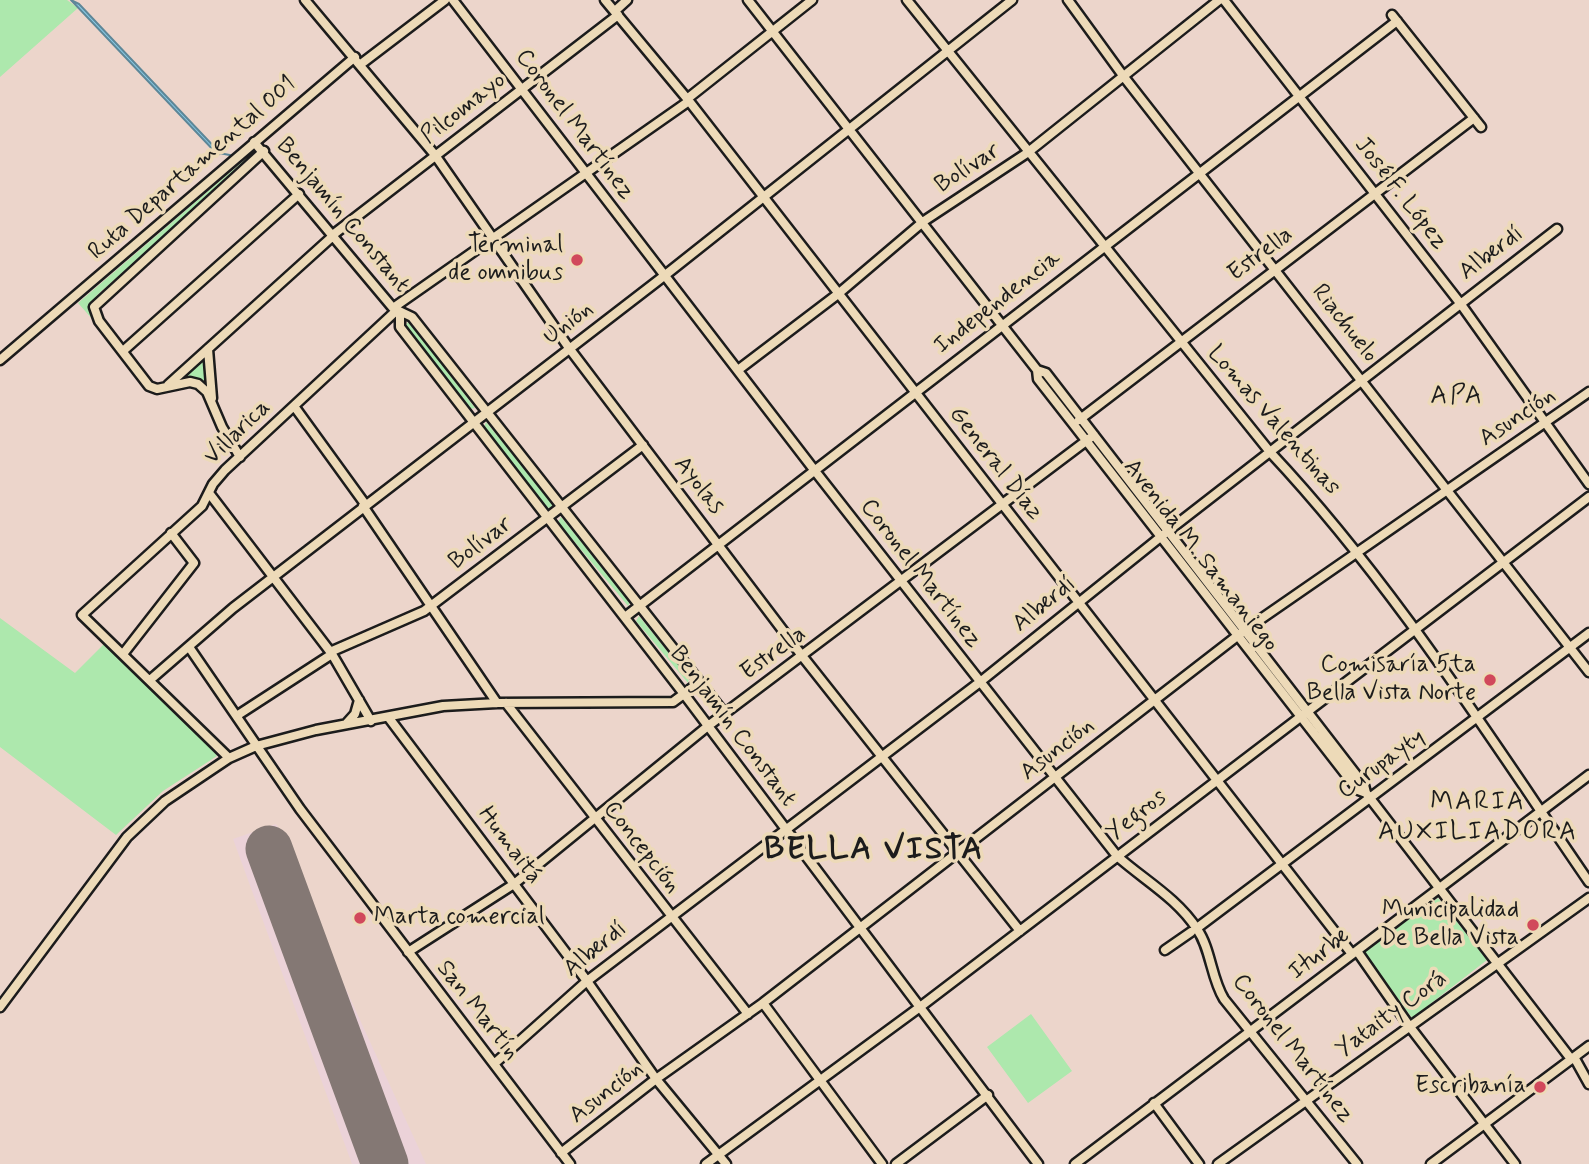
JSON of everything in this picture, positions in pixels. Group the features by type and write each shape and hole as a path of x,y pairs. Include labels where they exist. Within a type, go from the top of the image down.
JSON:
{"street":[{"path":"305,0 358,60"},
{"name":"Ruta Departamental 001","path":"0,360 254,142 358,60 445,0"},
{"name":"Coronel Martínez","path":"453,0 815,471 1117,856 1155,884 1194,930 1219,991 1249,1033 1357,1164"},
{"name":"General Díaz","path":"606,0 620,7 767,194 1153,699 1355,953 1516,1164"},
{"name":"Avenida M. Samaniego","path":"748,0 1003,323 1037,370 1038,379 1090,438 1303,713 1358,790 1368,795 1572,1058 1585,1067 1582,1075 1589,1084"},
{"name":"Villarica","path":"123,654 82,615 202,506 213,484 240,457 396,311 492,238 587,173 690,97 813,0"},
{"name":"Lomas Valentinas","path":"907,0 1027,153 1270,452 1326,512 1413,629 1589,882"},
{"name":"Unión","path":"150,680 364,505 664,276 1012,0"},
{"name":"Riachuelo","path":"1068,0 1124,77 1589,672"},
{"name":"Bolívar","path":"738,370 841,291 924,221 1027,153 1219,0"},
{"name":"José F. López","path":"1224,0 1460,303 1548,422 1589,484"},
{"name":"Pilcomayo","path":"166,387 334,234 523,88 620,7"},
{"name":"Independencia","path":"625,617 1200,173 1395,18 1481,127"},
{"name":"Ayolas","path":"358,60 435,155 569,348 803,657 1020,931"},
{"name":"Estrella","path":"1077,422 1275,267 1474,118"},
{"name":"Benjamín Constant","path":"254,142 396,311 400,327 469,424 548,518 625,617 1038,1164"},
{"path":"240,457 207,393 195,382 157,389 149,386 95,315 98,301 264,151"},
{"path":"123,351 299,194"},
{"name":"Alberdí","path":"494,1065 587,981 980,682 1164,534 1557,229"},
{"name":"Benjamín Constant","path":"396,311 412,317 725,714"},
{"path":"208,349 212,404"},
{"name":"Asunción","path":"561,1153 656,1079 764,1003 1241,633 1589,392"},
{"name":"Concepción","path":"295,406 501,703 748,1014"},
{"name":"Estrella","path":"408,952 514,884 708,726 1090,438"},
{"name":"Bolívar","path":"239,715 331,653 431,605 643,445"},
{"path":"209,493 331,653 371,721"},
{"name":"Yegros","path":"706,1164 920,1007 1589,497"},
{"path":"170,533 194,563 123,654 229,758"},
{"name":"Curupayty","path":"1165,950 1368,795 1477,720 1589,633"},
{"name":"San Martín","path":"189,647 239,715 256,746 408,952 570,1164"},
{"path":"0,1007 127,837 164,801 229,758 256,746 443,706 673,702 700,682"},
{"path":"345,725 355,714 359,700"},
{"name":"Humaitá","path":"389,718 587,981 656,1079 726,1164"},
{"name":"Iturbe","path":"1075,1164 1589,775"},
{"name":"Yataity Corá","path":"1218,1164 1410,1027 1497,961 1589,898"},
{"path":"764,1003 882,1164"},
{"path":"1430,1164 1589,1046"},
{"path":"896,1164 988,1095"},
{"path":"1154,1103 1199,1164"}],"shaded area":[{"path":"276,824 289,845 328,950 426,1164 352,1164 233,839"}],"green space":[{"path":"0,0 67,0 78,8 0,77"},
{"path":"249,156 250,159 96,296 91,305 93,320 78,303"},
{"path":"408,322 475,408 470,409 405,326"},
{"path":"206,356 209,391 196,379 180,380"},
{"path":"486,422 553,503 552,507 547,508 484,427"},
{"path":"561,517 630,602 628,606 558,522"},
{"path":"639,616 689,678 688,683 636,621"},
{"path":"0,618 75,673 105,643 211,745 217,756 163,791 116,835 0,747"},
{"path":"1438,898 1487,960 1412,1018 1364,952"},
{"path":"1031,1014 1072,1071 1028,1103 987,1047"}],"water":[{"path":"71,0 79,4 220,153 218,155"}],"waterway":[{"path":"219,153 235,156"}],"runway":[{"path":"269,849 385,1164"}],"place":[{"name":"Terminal de omnibus","path":"577,260"},
{"name":"Comisaría 5ta Bella Vista Norte","path":"1490,680"},
{"name":"Marta comercial","path":"360,918"},
{"name":"Municipalidad De Bella Vista","path":"1533,925"},
{"name":"Escribanía","path":"1540,1087"}],"district":[{"name":"APA","path":"1457,398"},
{"name":"MARIA AUXILIADORA","path":"1478,819"},
{"name":"BELLA VISTA","path":"874,851"}]}
